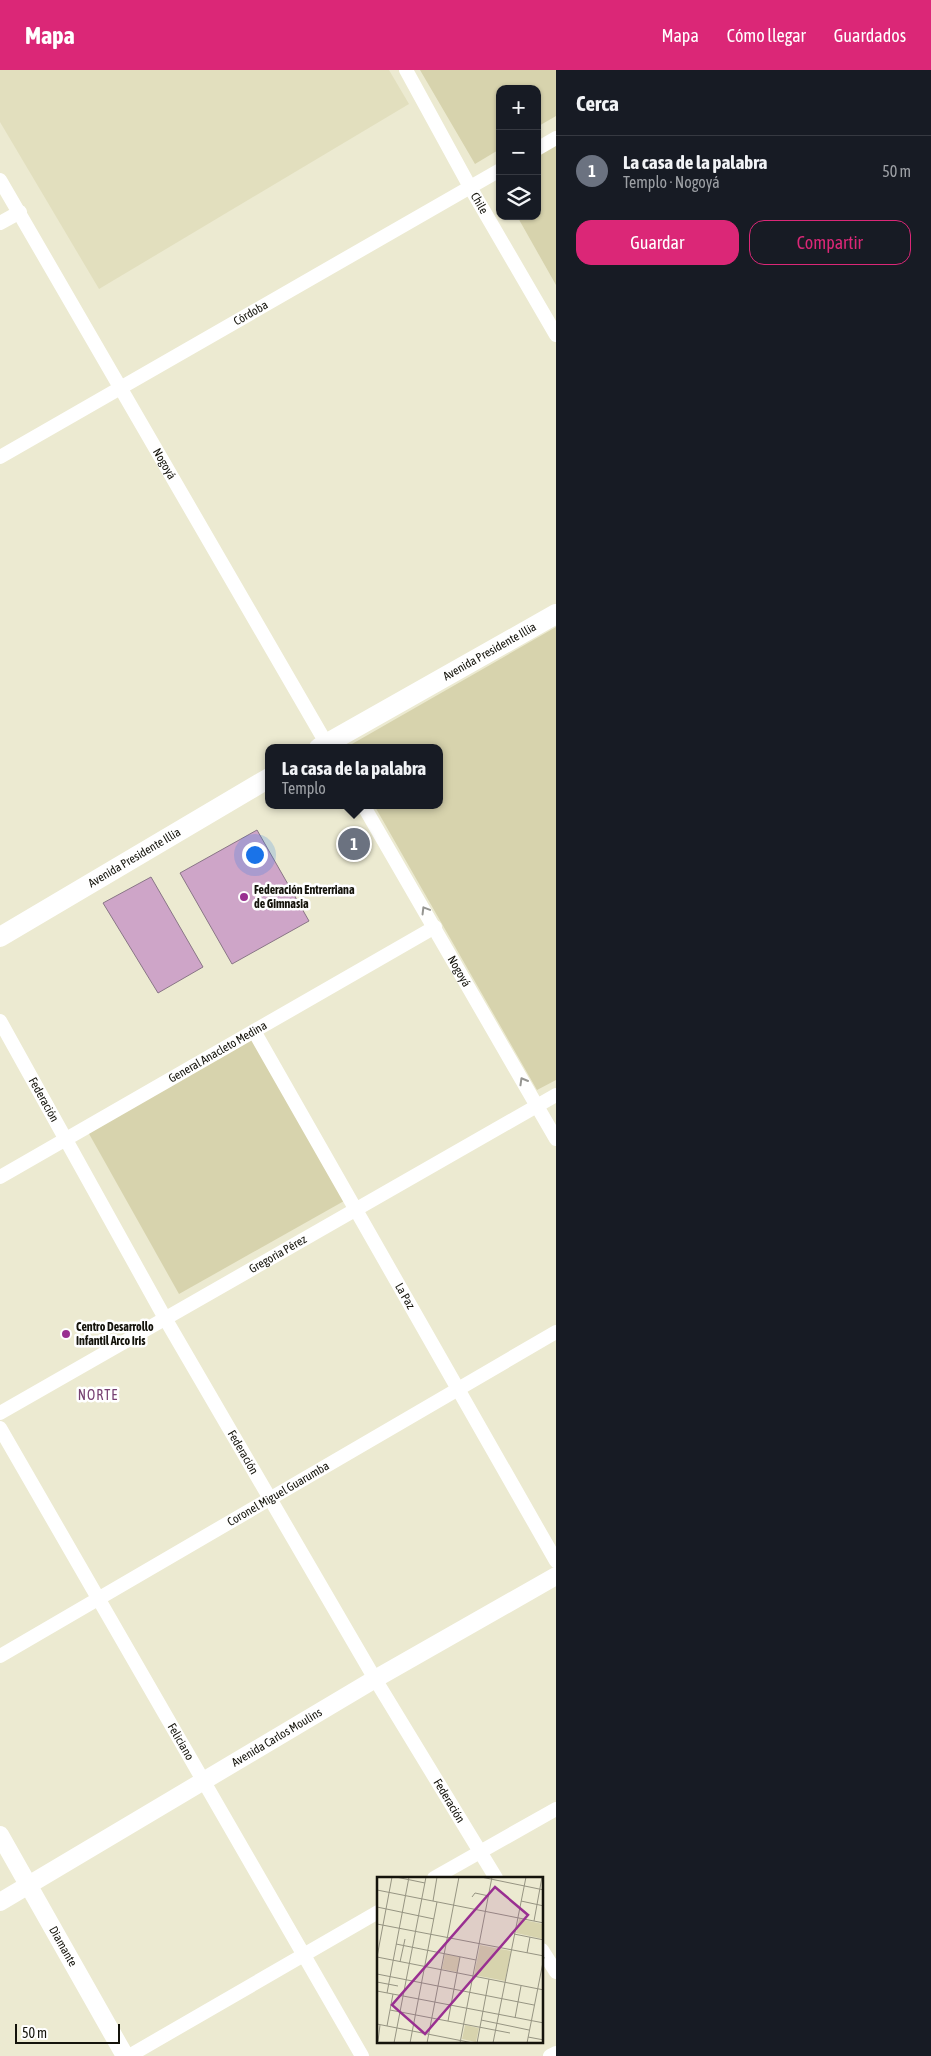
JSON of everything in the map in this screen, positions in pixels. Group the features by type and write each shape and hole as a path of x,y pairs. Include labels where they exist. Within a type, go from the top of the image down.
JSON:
{"main road":[{"name":"Avenida Presidente Illia","path":"328,744 556,614"},
{"name":"Avenida Presidente Illia","path":"0,937 265,780"}],"street":[{"name":"Chile","path":"406,70 470,187 556,335"},
{"path":"541,147 556,138"},
{"name":"Córdoba","path":"0,457 496,172"},
{"name":"Nogoyá","path":"0,180 324,744"},
{"path":"0,223 20,212"},
{"name":"Nogoyá","path":"365,809 556,1139"},
{"name":"General Anacleto Medina","path":"0,1177 435,927"},
{"name":"Federación","path":"0,1021 67,1138 166,1320 375,1680 495,1877"},
{"name":"La Paz","path":"254,1031 556,1561"},
{"name":"Gregoria Pérez","path":"0,1413 166,1320 556,1095"},
{"name":"Coronel Miguel Guarumba","path":"0,1656 556,1332"},
{"name":"Feliciano","path":"0,1428 362,2056"},
{"name":"Avenida Carlos Moulins","path":"0,1902 204,1780 556,1576"},
{"path":"436,1877 556,1809"},
{"name":"Diamante","path":"0,1835 125,2056"},
{"path":"129,2056 305,1956 377,1913"},
{"path":"544,1953 556,1972"},
{"path":"550,2056 556,2052"}],"shaded area":[{"path":"0,70 389,70 409,104 99,289 0,122"},
{"path":"420,70 556,70 556,116 541,125 541,85 496,85 496,151 475,164"},
{"path":"556,145 556,285 519,220 541,220 541,153"},
{"path":"556,627 556,1080 537,1090 376,809 443,809 443,744 352,744"},
{"path":"253,1039 344,1201 179,1294 88,1132"}],"building":[{"name":"Federación Entrerriana de Gimnasia","path":"257,830 309,921 232,964 180,873"},
{"path":"151,877 203,967 158,993 103,903"}],"place":[{"name":"La casa de la palabra","path":"354,844"},
{"name":"Federación Entrerriana de Gimnasia","path":"244,897"},
{"name":"Centro Desarrollo Infantil Arco Iris","path":"66,1334"}],"district":[{"name":"NORTE","path":"98,1395"}]}
